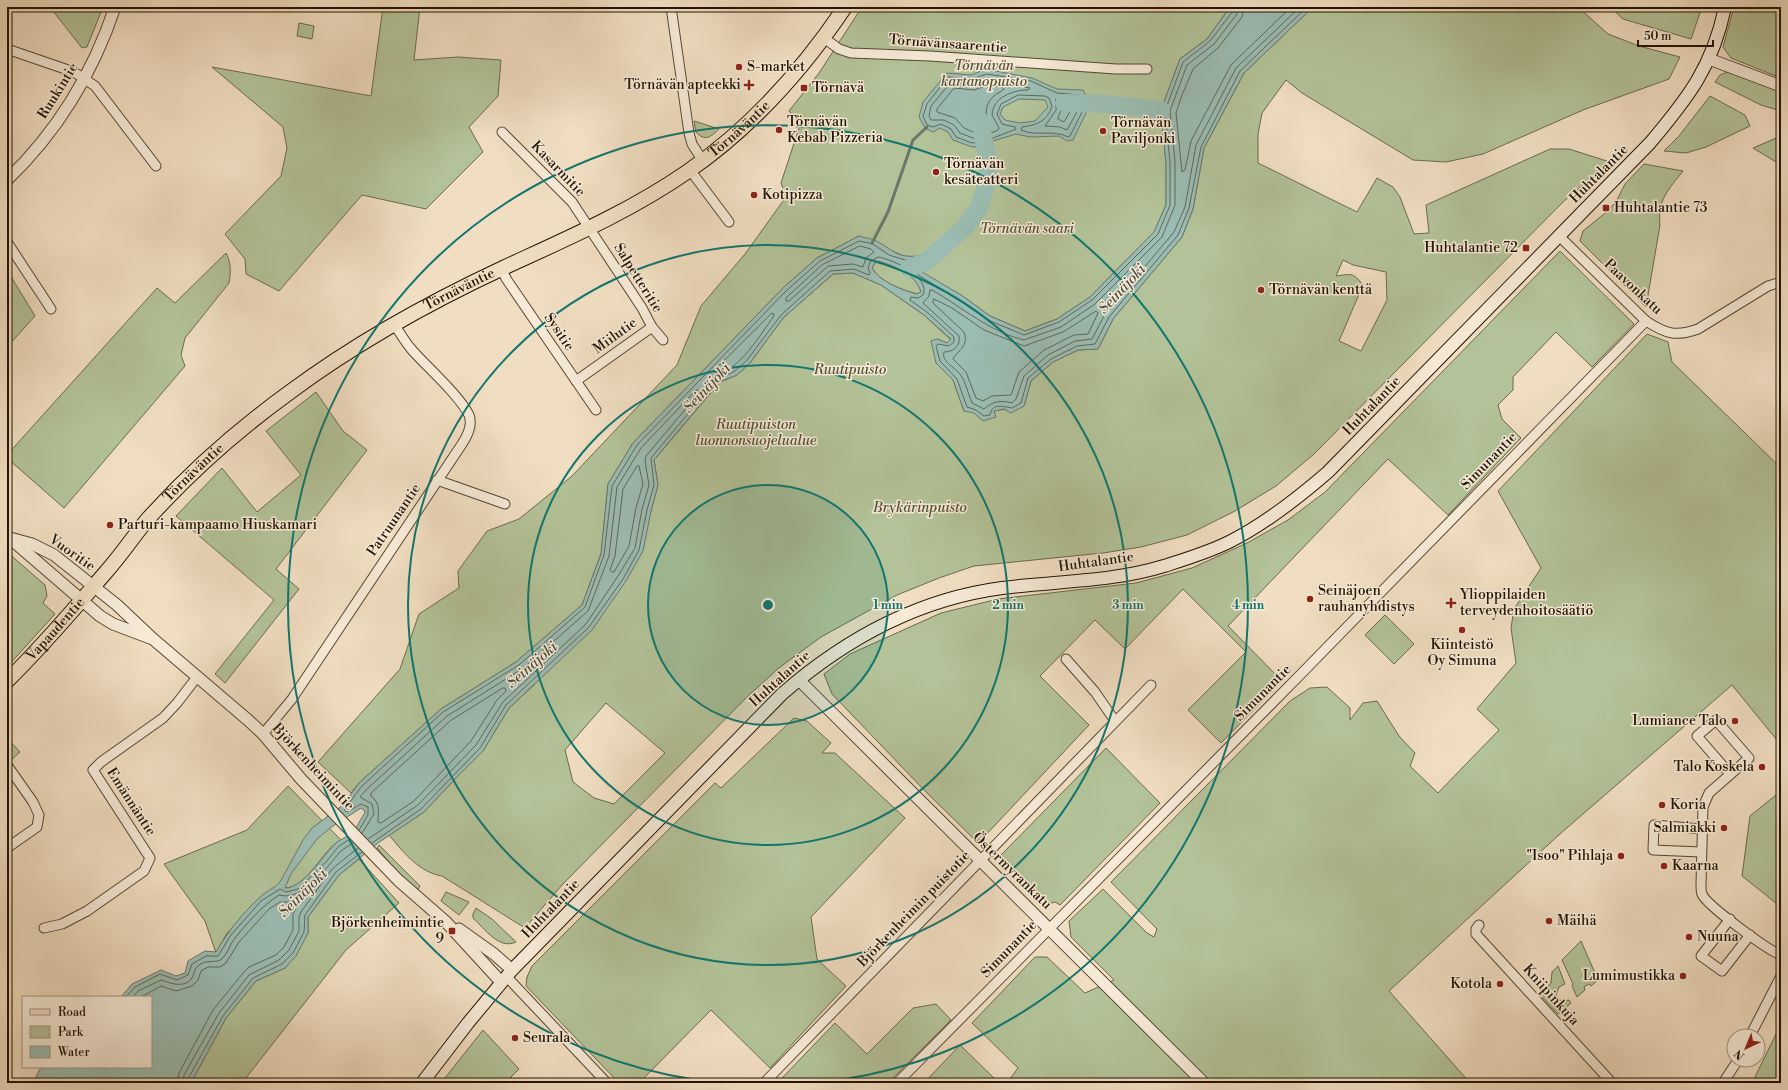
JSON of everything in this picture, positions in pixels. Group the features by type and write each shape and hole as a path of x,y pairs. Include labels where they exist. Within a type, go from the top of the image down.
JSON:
{"main road":[{"name":"Törnäväntie","path":"87,593 147,521 178,487 217,452 290,392 344,354 430,304 501,269 590,229 648,198 703,161 771,101 794,76 824,38 845,7"},
{"name":"Huhtalantie","path":"422,1083 506,976 763,714 812,669 840,649 876,629 938,603 969,594 1002,588 1098,579 1130,574 1197,556 1230,541 1273,516 1304,493 1328,472 1650,143 1683,104 1709,59 1721,26 1725,7"},
{"name":"Vapaudentie","path":"7,681 33,656 87,593"}],"street":[{"name":"Ruukintie","path":"7,180 45,139 67,109 85,79 107,32 115,7"},
{"path":"671,7 689,133 692,144 703,161"},
{"name":"Törnävänsaarentie","path":"824,38 839,49 850,53 930,56 1116,69 1147,69"},
{"path":"7,49 74,72 85,79 99,90 156,166"},
{"path":"1709,59 1781,86"},
{"name":"Kasarmitie","path":"502,132 572,202 590,229"},
{"path":"690,170 729,222"},
{"name":"Salpetteritie","path":"590,229 642,308 652,327 663,340"},
{"name":"Paavonkatu","path":"1559,236 1646,321 1660,330 1674,334 1686,333 1698,329 1768,286 1781,282"},
{"path":"7,242 51,309"},
{"name":"Sysitie","path":"501,269 596,410"},
{"name":"Simunantie","path":"897,1083 1298,677 1646,321"},
{"name":"Patruunantie","path":"263,734 292,699 467,437 471,425 469,415 457,399 411,349 394,324"},
{"name":"Miilutie","path":"576,382 652,327"},
{"path":"437,480 505,504"},
{"name":"Vuoritie","path":"9,537 32,544 54,556 87,593"},
{"name":"Vuoritie","path":"9,537 87,593"},
{"name":"Björkenheimintie","path":"87,593 100,616 113,624 153,639"},
{"name":"Björkenheimintie","path":"87,593 117,605 153,639 263,734 320,798 408,890 506,976"},
{"path":"1066,659 1095,692 1115,721"},
{"name":"Emännäntie","path":"44,928 62,924 87,911 144,871 150,858 93,770 163,718 177,703 197,677"},
{"name":"Östermyrankatu","path":"799,680 980,861 1050,928 1204,1083"},
{"name":"Björkenheimin puistotie","path":"764,1083 1150,685"},
{"path":"1730,774 1697,736 1716,720 1749,758 1709,793 1703,807 1701,852 1702,895 1711,905 1750,935 1766,947 1781,955"},
{"path":"7,765 33,802 39,815 37,826 7,848"},
{"path":"1701,852 1653,850 1654,825 1702,829"},
{"path":"1730,919 1702,956 1722,971 1750,935"},
{"name":"Björkenheimintie","path":"446,922 464,932 506,976"},
{"name":"Kniipinkuja","path":"1479,925 1476,929 1476,934 1612,1083"},
{"path":"506,976 607,1083"},
{"path":"1754,1028 1781,976"},
{"path":"1723,1083 1733,1068"}],"green space":[{"path":"50,7 103,7 87,47 82,48"},
{"path":"383,7 420,7 414,60 458,57 501,60 498,96 469,127 483,152 426,209 362,195 279,291 246,274 245,259 225,234 281,176 287,148 283,127 212,67 371,96"},
{"path":"862,7 1230,7 1207,39 1180,59 1161,110 1166,163 1166,205 1154,232 1090,297 1057,319 1025,331 990,316 961,295 927,276 922,272 919,256 906,257 859,236 817,258 784,287 633,443 608,484 601,554 582,605 516,662 441,709 359,783 351,793 318,762 400,669 419,614 459,588 458,571 487,531 519,519 572,476 677,365 701,306 745,254 786,197 781,183 800,125 789,111 819,73"},
{"path":"1313,7 1578,7 1608,34 1639,46 1680,57 1669,79 1583,110 1483,154 1446,162 1413,160 1302,93 1286,80 1262,113 1258,134 1258,163 1357,212 1377,178 1393,187 1400,197 1414,234 1429,233 1426,205 1550,149 1569,149 1610,162 1564,201 1314,454 1276,486 1235,511 1187,535 1141,547 1103,553 974,566 897,595 821,637 780,667 748,696 562,885 525,928 442,876 426,870 412,861 389,835 424,812 483,751 509,708 534,685 651,511 658,485 654,460 720,382 737,375 750,363 783,318 833,274 853,273 881,285 924,315 951,340 947,343 937,339 936,363 953,380 964,411 994,411 1024,406 1031,381 1053,362 1078,350 1098,349 1113,319 1182,237 1193,209 1204,148 1244,73","holes":["1343,260 1353,265 1386,272 1387,300 1361,351 1339,341 1363,285 1354,276 1336,276","606,703 665,753 614,804 594,798 573,782 565,750"]},
{"path":"1610,7 1702,7 1691,39 1623,19"},
{"path":"1734,7 1781,7 1781,78 1731,58 1723,47"},
{"path":"299,23 314,26 312,39 297,36"},
{"path":"1727,72 1738,74 1781,92 1781,111 1761,105 1715,82 1720,75"},
{"path":"1710,96 1745,115 1750,126 1706,147 1686,153 1664,151 1679,136"},
{"path":"694,121 719,129 711,136 705,138 696,132"},
{"path":"1781,136 1781,165 1753,148"},
{"path":"1644,164 1683,171 1665,195 1660,209 1660,225 1646,307 1580,241 1583,231 1616,202 1625,184"},
{"path":"1560,251 1634,324 1592,367 1556,332 1513,377 1513,390 1498,405 1502,419 1521,438 1448,515 1388,459 1228,626 1282,681 1221,743 1188,710 1246,652 1183,589 1125,649 1095,620 1040,676 1089,725 982,839 976,841 925,791 832,694 824,674 850,654 941,613 998,599 1136,583 1192,568 1247,543 1288,520 1325,492"},
{"path":"226,253 230,267 229,283 185,338 181,355 185,366 64,508 7,458 7,455 157,288 175,303"},
{"path":"878,261 898,268 910,275 915,280 921,292 917,294 905,290 892,285 880,277 872,268"},
{"path":"7,270 35,316 7,347"},
{"path":"1647,334 1668,342 1672,362 1781,468 1781,745 1732,685 1561,833 1389,991 1470,1083 1007,1083 1018,1068 972,1023 1035,957 1047,957 1085,993 1114,980 1071,937 1069,921 1103,889 1147,933 1154,937 1157,929 1111,882 1290,701 1310,688 1327,687 1350,708 1350,720 1363,703 1377,701 1399,736 1415,753 1410,766 1438,793 1499,730 1477,709 1516,663 1511,628 1514,609 1541,568 1498,491"},
{"path":"316,392 343,431 367,450 276,569 299,589 225,683 215,674 274,600 176,516 222,468 257,512 301,475 266,431"},
{"path":"7,552 45,585 47,596 43,603 55,614 7,667"},
{"path":"1385,615 1414,644 1394,664 1365,635"},
{"path":"794,718 807,721 831,743 822,753 835,753 905,818 811,917 817,959 846,986 770,1068 711,1010 639,1083 619,1083 526,986 527,977 532,966 715,783 721,788"},
{"path":"7,738 20,752 9,762 7,759"},
{"path":"1106,748 1160,803 1060,905 1055,902 1048,904 1000,856"},
{"path":"288,786 341,840 327,851 301,882 285,888 227,933 216,953 205,921 164,864 247,830"},
{"path":"1781,791 1781,907 1742,876 1750,816"},
{"path":"379,845 420,886 417,891 377,848"},
{"path":"359,859 399,903 346,950 242,1083 191,1083 226,1018 256,981 285,968 308,933 308,917 339,875"},
{"path":"446,892 469,902 459,915 441,901"},
{"path":"476,908 492,919 516,942 510,944 504,943 498,941 487,933 473,918"},
{"path":"1581,941 1598,980 1591,986 1589,984 1584,987 1585,990 1577,997 1562,960"},
{"path":"1558,966 1565,984 1559,987 1556,995 1558,999 1563,1001 1569,1000 1571,1003 1558,1014 1540,995 1551,983 1552,972"},
{"path":"936,1004 951,1020 888,1083 785,1083 781,1079 835,1023 867,1054 913,1008"},
{"path":"1781,1024 1781,1083 1752,1083 1759,1068 1766,1068 1766,1055"},
{"path":"483,1030 519,1069 511,1077 516,1083 441,1083"},
{"path":"960,1045 999,1083 924,1083"}],"water":[{"name":"Seinäjoki","path":"1230,7 1313,7 1244,73 1204,148 1193,209 1182,237 1113,319 1098,349 1078,350 1053,362 1031,381 1024,406 1011,413 1004,409 994,411 996,417 983,421 974,413 964,411 953,380 936,363 931,341 937,339 947,343 951,339 924,315 881,285 853,273 833,274 783,318 750,363 737,375 719,382 654,460 658,485 643,551 626,581 592,630 509,708 483,751 424,812 378,843 339,875 308,917 308,933 296,956 285,968 256,981 226,1018 191,1083 33,1083 40,1068 152,1068 152,996 122,996 132,984 161,970 176,976 185,973 188,961 205,951 216,952 246,911 260,897 280,882 303,840 312,828 343,805 359,783 441,709 516,662 582,605 601,554 608,484 633,443 784,287 817,258 859,236 872,239 904,256 919,256 924,262 922,272 961,295 990,316 1025,331 1057,319 1090,297 1154,232 1166,205 1166,163 1161,110 1180,59 1207,39","holes":["878,261 891,265 904,272 914,280 921,292 917,294 892,285 880,277 872,268","361,808 365,813 353,832 335,844 299,883 292,887 285,888 291,874 317,839 330,828"]},
{"path":"986,69 1032,78 1057,89 1083,90 1089,103 1086,113 1073,140 1067,141 1059,136 1030,137 1016,134 993,141 985,146 972,147 953,140 948,132 940,128 933,132 925,128 919,117 923,102 947,73 971,75","holes":["1019,99 1045,100 1048,107 1035,121 1020,123 1005,120 1000,114 1003,107"]}],"waterway":[{"path":"1064,103 1106,104 1161,110"},
{"path":"909,268 927,261 965,227 979,208 985,189 989,162 982,133 984,123"},
{"path":"872,243 888,212 913,140 927,127"}],"place":[{"name":"S-market","path":"739,67"},
{"name":"Törnävän apteekki","path":"749,85"},
{"name":"Törnävä","path":"804,88"},
{"name":"Törnävän Kebab Pizzeria","path":"779,130"},
{"name":"Törnävän Paviljonki","path":"1103,131"},
{"name":"Törnävän kesäteatteri","path":"936,172"},
{"name":"Kotipizza","path":"754,195"},
{"name":"Huhtalantie 73","path":"1606,208"},
{"name":"Huhtalantie 72","path":"1526,248"},
{"name":"Törnävän kenttä","path":"1261,290"},
{"name":"Parturi-kampaamo Hiuskamari","path":"110,525"},
{"name":"Seinäjoen rauhanyhdistys","path":"1310,599"},
{"name":"Ylioppilaiden terveydenhoitosäätiö","path":"1451,603"},
{"name":"Kiinteistö Oy Simuna","path":"1462,630"},
{"name":"Lumiance Talo","path":"1735,721"},
{"name":"Talo Koskela","path":"1762,767"},
{"name":"Koria","path":"1662,805"},
{"name":"Salmiakki","path":"1724,828"},
{"name":"\"Isoo\" Pihlaja","path":"1621,856"},
{"name":"Kaarna","path":"1664,866"},
{"name":"Mäihä","path":"1549,921"},
{"name":"Björkenheimintie 9","path":"452,931"},
{"name":"Nuuna","path":"1689,937"},
{"name":"Lumimustikka","path":"1683,976"},
{"name":"Kotola","path":"1500,984"},
{"name":"Seurala","path":"515,1038"}],"park label":[{"name":"Törnävän kartanopuisto","path":"984,74"},
{"name":"Törnävän saari","path":"1027,229"},
{"name":"Ruutipuisto","path":"850,370"},
{"name":"Ruutipuiston luonnonsuojelualue","path":"756,434"},
{"name":"Brykärinpuisto","path":"920,508"}]}
